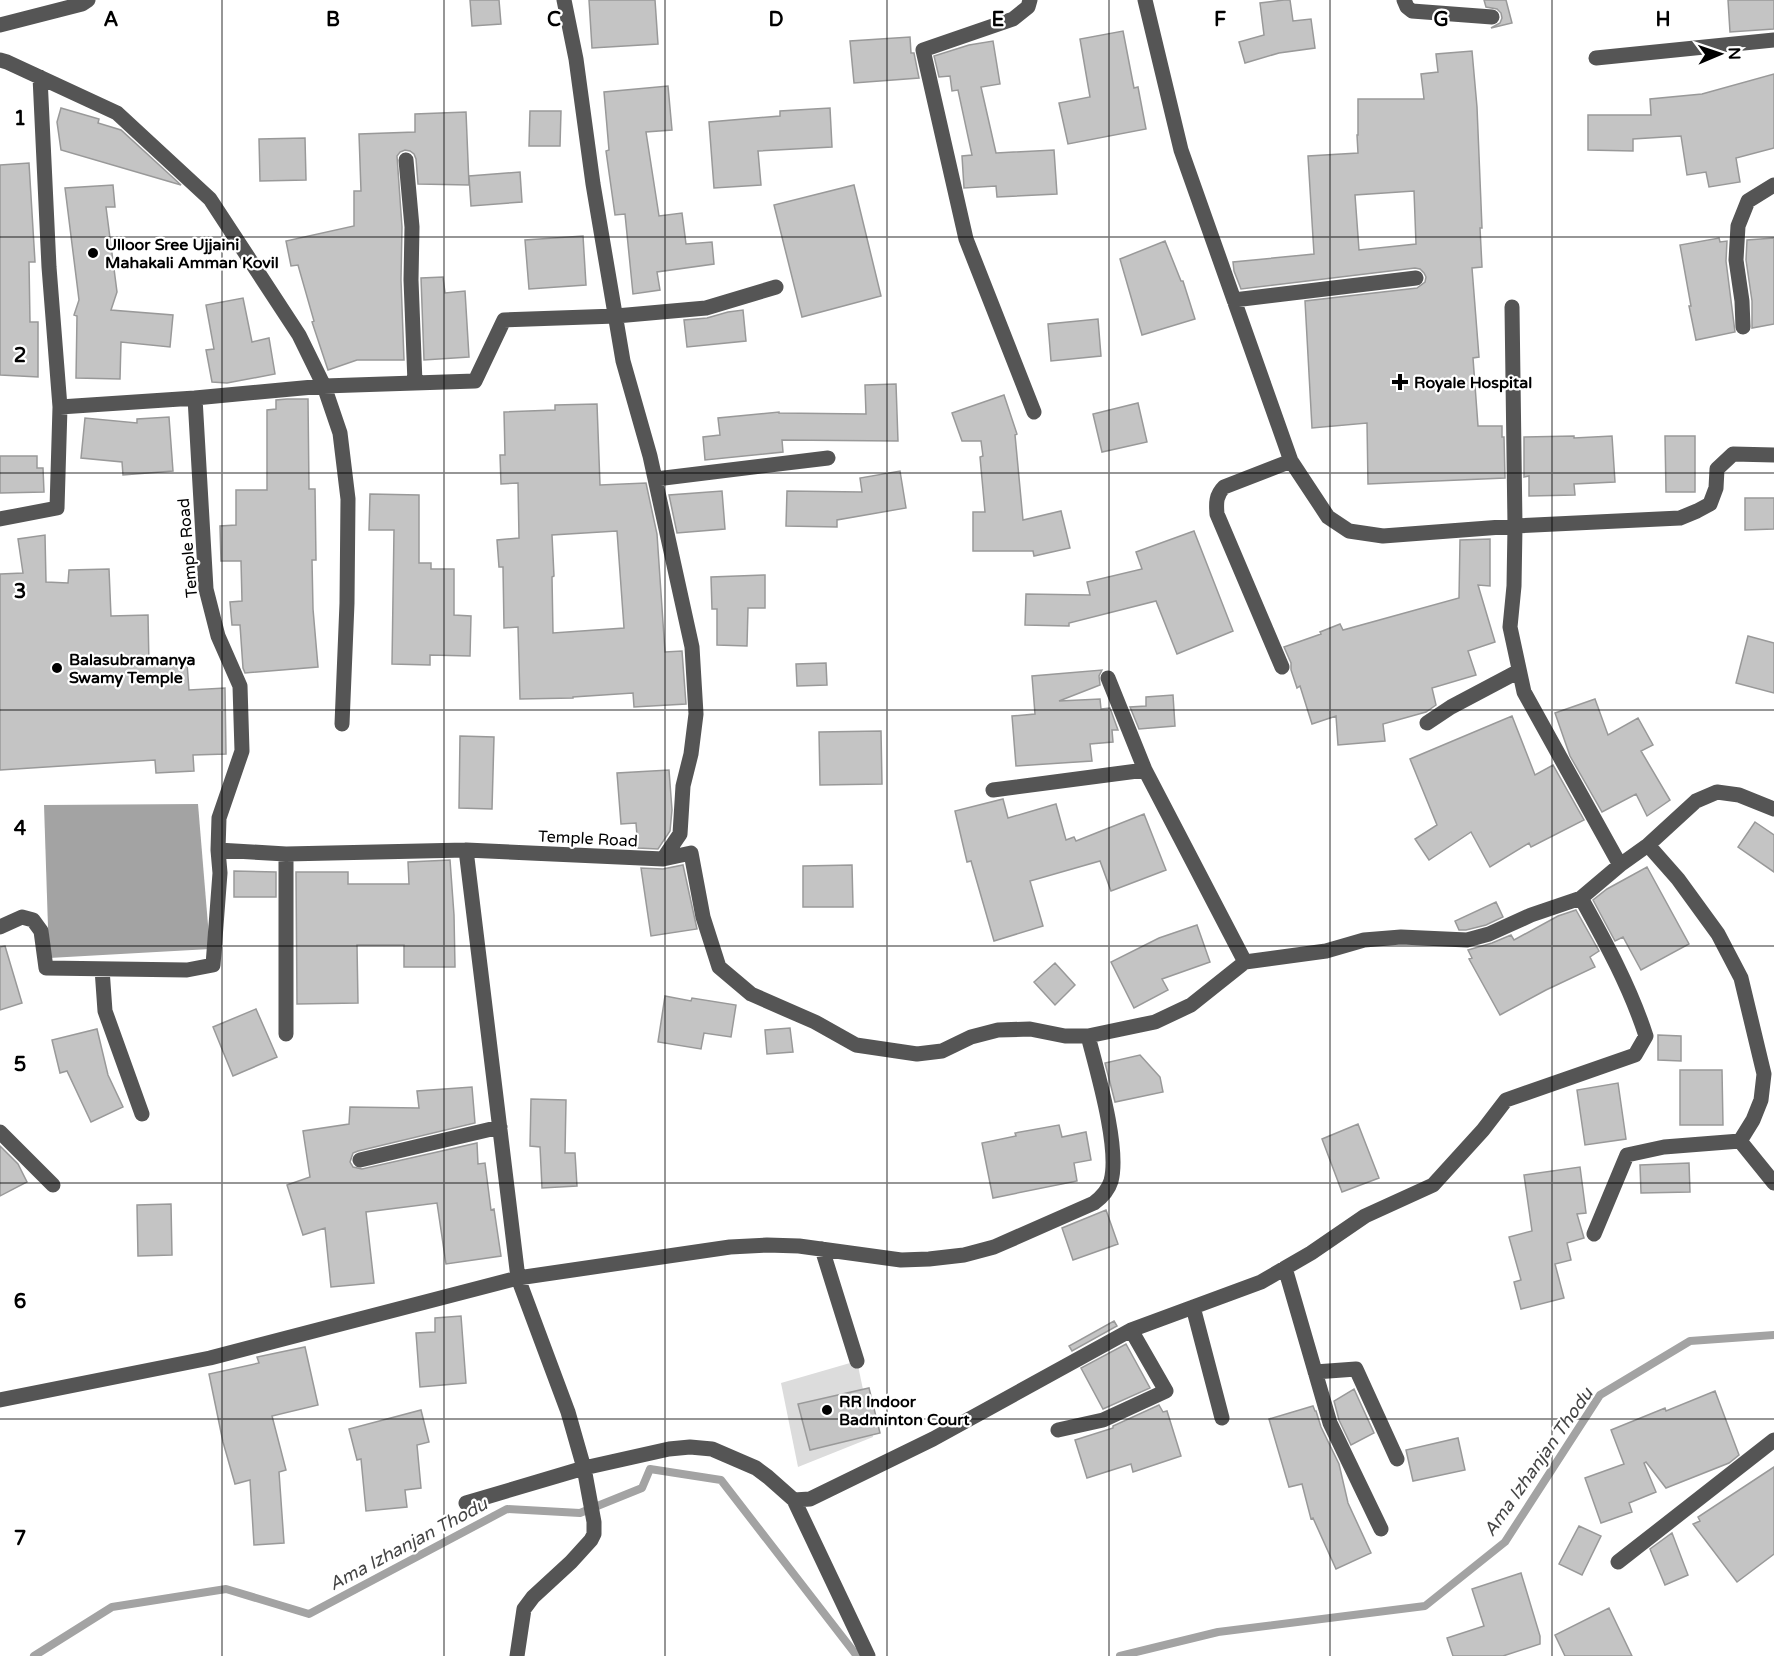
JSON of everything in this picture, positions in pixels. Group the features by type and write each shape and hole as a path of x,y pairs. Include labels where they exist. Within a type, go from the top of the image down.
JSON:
{"street":[{"path":"0,25 82,4 88,0"},
{"path":"564,0 576,59 593,184 623,361 656,479 692,647 696,714 691,754 683,786 680,834 663,859"},
{"path":"1030,0 1028,7 1013,19 923,50 966,239 1034,412"},
{"path":"1145,0 1181,150 1291,461 1328,518 1349,531 1383,536 1515,526 1680,518 1710,504 1716,488 1718,469 1733,454 1774,455"},
{"path":"1404,0 1408,9 1414,12 1492,17"},
{"path":"1596,58 1774,40"},
{"path":"0,60 117,113 210,199 299,335 324,387 340,433 348,499 342,724"},
{"path":"0,519 57,508 60,407 49,258 40,77"},
{"path":"406,160 412,227 411,280 415,383"},
{"path":"1743,327 1736,260 1738,226 1748,201 1774,185"},
{"path":"1234,300 1416,278"},
{"path":"60,407 324,387 475,381 504,320 616,316 706,308 776,288"},
{"path":"1512,308 1515,526 1514,586 1510,627 1524,692 1620,865"},
{"name":"Temple Road","path":"195,398 206,589 218,636 240,686 242,751 219,818 218,850 286,854 466,850 663,859 691,853 703,917 719,967 751,994 815,1022 856,1045 917,1054 942,1051 970,1038 998,1030 1030,1029 1065,1036 1088,1036"},
{"path":"656,479 828,458"},
{"path":"1282,667 1217,514 1216,499 1224,487 1291,461"},
{"path":"1426,723 1519,671"},
{"path":"1108,678 1145,770 1245,962"},
{"path":"993,790 1145,770"},
{"path":"0,1400 210,1358 518,1278 730,1247 789,1245 901,1260 964,1255 994,1247 1094,1203 1107,1191 1111,1182 1113,1165 1110,1131 1088,1036 1155,1022 1191,1005 1245,962 1326,951 1364,940 1401,937 1467,939 1489,934 1531,915 1581,898 1648,845 1696,801 1717,792 1739,795 1774,809"},
{"path":"1648,845 1678,879 1718,934 1741,978 1764,1074 1761,1100 1753,1120 1740,1141"},
{"path":"0,927 22,917 33,920 41,931 46,968 187,970 213,965 220,873 218,850"},
{"path":"466,850 518,1278 568,1412 584,1468 594,1522 594,1534 591,1540 533,1597 524,1609 517,1656"},
{"path":"286,854 286,1034"},
{"path":"794,1500 816,1497 933,1439 1131,1330 1261,1282 1311,1253 1365,1216 1433,1185 1483,1130 1506,1100 1635,1055 1646,1036 1636,1004 1612,952 1581,898"},
{"path":"102,969 105,1011 142,1114"},
{"path":"360,1160 500,1127"},
{"path":"0,1132 53,1185"},
{"path":"1740,1141 1774,1183"},
{"path":"1594,1234 1627,1155 1664,1147 1740,1141"},
{"path":"822,1249 857,1360"},
{"path":"1285,1268 1330,1423 1381,1529"},
{"path":"1193,1307 1222,1418"},
{"path":"1058,1430 1103,1420 1166,1391 1131,1330"},
{"path":"1315,1372 1356,1369 1397,1459"},
{"path":"1618,1562 1774,1440"},
{"path":"466,1503 584,1468 669,1449 708,1448 756,1468 794,1500 868,1656"}],"shaded area":[{"path":"198,804 210,949 49,958 44,805"},
{"name":"RR Indoor Badminton Court","path":"857,1361 873,1437 798,1467 781,1383"}],"building":[{"path":"470,0 499,0 501,24 472,26"},
{"path":"589,0 655,0 658,44 592,48"},
{"path":"1290,0 1293,21 1311,19 1315,48 1279,53 1245,63 1239,42 1264,35 1260,3"},
{"path":"1484,0 1506,0 1512,23 1491,28 1500,23 1501,13 1497,9 1486,7"},
{"path":"1728,0 1774,0 1774,29 1730,32"},
{"path":"1123,31 1134,88 1138,87 1146,129 1068,144 1059,103 1090,97 1080,39"},
{"path":"910,37 911,53 914,53 919,78 854,83 850,41"},
{"path":"993,41 1000,84 981,87 996,153 1054,150 1057,194 997,197 996,186 964,188 962,156 972,155 958,90 952,91 950,76 939,77 934,56 969,45"},
{"path":"1472,51 1477,107 1482,228 1480,228 1482,267 1472,268 1479,357 1473,358 1478,426 1502,426 1505,478 1368,484 1367,423 1312,428 1305,301 1417,288 1425,282 1424,273 1415,268 1241,289 1233,262 1314,254 1308,156 1358,153 1358,99 1424,99 1421,74 1438,72 1436,54","holes":["1414,191 1416,244 1359,250 1355,195"]},
{"path":"1774,74 1774,148 1736,158 1740,182 1709,187 1706,172 1687,175 1681,136 1633,139 1633,151 1588,150 1588,115 1651,115 1650,99 1702,94"},
{"path":"668,86 672,130 646,132 659,216 682,213 686,244 712,242 714,264 657,272 660,290 633,294 625,214 615,215 606,151 609,150 604,92"},
{"path":"61,108 99,119 98,123 121,130 181,185 61,150 57,122"},
{"path":"830,108 832,147 758,151 761,185 714,188 709,122 780,116 780,111"},
{"path":"530,111 561,111 560,146 529,146"},
{"path":"466,112 469,185 418,184 414,154 405,150 397,156 402,227 404,360 357,360 328,370 312,322 314,321 298,265 291,266 286,241 354,226 354,191 361,191 359,134 415,132 415,114"},
{"path":"305,138 306,180 260,181 259,139"},
{"path":"29,163 35,262 29,262 30,322 38,322 38,377 0,375 0,165"},
{"path":"520,172 522,202 471,206 469,176"},
{"path":"113,185 115,207 106,207 117,292 111,310 173,315 170,347 121,342 120,379 76,378 77,316 74,315 79,300 65,188"},
{"path":"854,185 881,296 802,317 774,205"},
{"path":"583,236 586,285 529,289 525,240"},
{"path":"1719,238 1720,242 1727,241 1726,261 1735,332 1696,340 1680,245"},
{"path":"1774,238 1774,324 1752,328 1752,301 1746,260 1747,240"},
{"path":"1165,241 1181,281 1183,281 1195,319 1142,335 1120,259"},
{"path":"443,277 445,293 465,291 469,357 424,360 421,278"},
{"path":"243,298 252,342 269,338 275,374 227,383 212,382 206,350 214,349 206,305"},
{"path":"743,310 746,341 687,347 684,320 707,318"},
{"path":"1098,319 1101,356 1051,361 1048,324"},
{"path":"896,384 898,441 782,440 783,452 705,460 703,437 720,435 718,418 779,412 866,414 865,385"},
{"path":"1004,395 1017,434 1015,435 1023,520 1061,511 1070,548 1034,556 1033,551 973,551 973,512 985,512 980,457 983,456 981,441 962,441 952,413"},
{"path":"308,399 309,489 315,489 316,560 312,560 318,667 245,673 240,625 232,625 230,602 242,601 241,561 221,561 220,526 236,525 236,490 267,490 267,410 276,409 276,400"},
{"path":"1138,403 1147,442 1102,452 1093,414"},
{"path":"597,404 600,485 646,483 657,534 665,652 682,651 686,704 634,707 633,693 573,698 520,699 518,627 504,628 503,567 499,567 497,540 519,538 518,483 501,484 500,455 505,455 504,412 555,410 555,405","holes":["617,531 624,628 553,633 552,535"]},
{"path":"169,417 173,471 123,475 122,462 81,458 85,418 137,423 137,419"},
{"path":"1574,436 1574,438 1612,436 1615,482 1574,484 1575,495 1529,496 1529,476 1524,477 1524,437"},
{"path":"1665,436 1695,436 1695,492 1666,492"},
{"path":"0,456 37,456 37,468 43,468 44,492 0,493"},
{"path":"900,471 906,508 837,520 837,527 786,526 787,491 862,492 860,478"},
{"path":"722,491 725,529 677,533 669,495"},
{"path":"370,494 419,495 419,563 431,563 431,569 454,569 454,615 471,616 470,656 430,655 430,665 392,664 394,530 369,530"},
{"path":"1745,498 1774,498 1774,529 1745,530"},
{"path":"1194,531 1233,631 1177,654 1156,601 1069,623 1069,626 1025,625 1026,594 1090,595 1087,582 1142,569 1136,552"},
{"name":"Balasubramanya Swamy Temple","path":"45,535 46,582 68,583 69,570 109,569 111,616 148,615 149,666 187,663 189,690 225,688 226,754 193,755 194,771 156,773 155,760 0,770 0,574 23,573 18,539"},
{"path":"1490,539 1490,586 1478,585 1495,642 1468,651 1476,675 1432,688 1436,705 1426,712 1383,724 1385,741 1338,745 1336,716 1312,724 1284,647 1321,634 1320,632 1340,624 1343,630 1459,598 1460,540"},
{"path":"765,575 765,608 748,608 747,646 717,645 717,609 712,609 711,577"},
{"path":"1748,636 1774,643 1774,693 1736,683"},
{"path":"826,663 827,685 797,686 796,664"},
{"path":"1102,670 1099,676 1100,685 1059,701 1100,699 1101,709 1110,708 1118,730 1112,730 1113,742 1090,744 1092,761 1016,766 1012,716 1035,714 1032,676"},
{"path":"1173,695 1175,726 1139,729 1130,707 1146,706 1146,697"},
{"path":"1595,699 1608,735 1638,718 1653,745 1641,751 1670,800 1647,816 1636,794 1602,812 1570,756 1555,713"},
{"path":"1512,716 1535,775 1553,765 1584,820 1531,847 1529,843 1490,867 1471,832 1429,860 1415,839 1437,825 1410,759"},
{"path":"881,731 882,784 820,785 819,732"},
{"path":"460,736 494,737 492,809 459,808"},
{"path":"669,770 672,810 670,831 658,849 638,848 636,823 621,824 617,773"},
{"path":"1003,799 1008,818 1056,804 1066,840 1074,837 1076,841 1144,814 1166,870 1111,891 1100,861 1030,881 1043,926 994,941 971,861 967,862 955,811"},
{"path":"1755,822 1774,835 1774,872 1738,847"},
{"path":"450,860 455,967 404,967 404,945 357,945 358,1003 297,1004 296,872 348,872 348,884 409,884 408,862"},
{"path":"683,865 697,929 651,936 641,868 663,869"},
{"path":"852,865 853,907 803,907 803,866"},
{"path":"1647,867 1689,944 1641,970 1623,937 1615,941 1593,900 1607,889"},
{"path":"234,871 276,872 276,897 234,897"},
{"path":"1496,902 1503,917 1486,925 1459,930 1455,921"},
{"path":"1576,910 1599,951 1590,957 1595,967 1500,1015 1469,959 1472,958 1468,950 1511,935 1514,940 1558,916"},
{"path":"1197,925 1210,962 1162,979 1168,990 1134,1008 1111,962 1159,938"},
{"path":"5,946 22,1003 0,1010 0,947"},
{"path":"1055,963 1075,985 1055,1005 1034,982"},
{"path":"665,996 736,1005 731,1037 704,1033 701,1049 658,1042"},
{"path":"256,1009 277,1057 233,1076 213,1027"},
{"path":"790,1028 793,1052 767,1054 765,1030"},
{"path":"97,1029 108,1075 123,1107 91,1122 67,1071 60,1073 52,1040"},
{"path":"1658,1035 1681,1036 1681,1061 1658,1060"},
{"path":"1140,1055 1160,1077 1163,1092 1115,1102 1105,1063"},
{"path":"1680,1070 1722,1070 1723,1125 1680,1125"},
{"path":"1618,1083 1626,1139 1585,1145 1577,1090"},
{"path":"472,1087 475,1123 358,1151 353,1153 350,1162 353,1167 362,1169 477,1143 478,1164 485,1163 491,1210 494,1209 501,1256 446,1264 437,1203 366,1212 374,1283 331,1287 325,1228 303,1235 287,1185 310,1177 303,1131 349,1124 350,1107 419,1108 417,1091"},
{"path":"531,1099 566,1100 565,1153 575,1153 577,1186 542,1188 540,1147 530,1146"},
{"path":"1358,1124 1379,1178 1342,1192 1322,1139"},
{"path":"1059,1125 1062,1137 1086,1132 1091,1160 1074,1163 1077,1181 993,1198 982,1143 1016,1136 1015,1133"},
{"path":"0,1146 18,1164 27,1182 0,1196"},
{"path":"1689,1163 1690,1192 1641,1193 1640,1165"},
{"path":"1580,1167 1586,1213 1577,1214 1584,1238 1567,1243 1571,1260 1555,1264 1564,1298 1521,1309 1514,1282 1521,1280 1509,1237 1532,1231 1524,1175"},
{"path":"171,1204 172,1255 138,1256 137,1205"},
{"path":"1106,1210 1118,1244 1073,1260 1062,1228"},
{"path":"461,1316 466,1383 420,1387 416,1333 435,1332 435,1318"},
{"path":"1114,1321 1117,1326 1072,1351 1069,1346"},
{"path":"1126,1344 1150,1388 1103,1409 1081,1368"},
{"path":"305,1347 318,1405 272,1416 286,1470 279,1472 284,1543 254,1545 250,1480 235,1484 223,1442 209,1374 259,1363 257,1357"},
{"path":"869,1388 880,1433 810,1450 798,1404"},
{"path":"1354,1389 1374,1433 1351,1445 1339,1420 1334,1401"},
{"path":"1715,1391 1739,1455 1729,1463 1666,1488 1646,1462 1644,1463 1656,1492 1629,1503 1632,1512 1601,1523 1585,1478 1624,1464 1611,1430"},
{"path":"1159,1405 1163,1412 1167,1411 1181,1456 1133,1472 1131,1464 1087,1478 1075,1440 1113,1428"},
{"path":"1313,1406 1339,1464 1348,1503 1371,1553 1336,1569 1313,1518 1311,1519 1302,1484 1289,1487 1269,1419"},
{"path":"421,1410 429,1442 417,1445 421,1488 405,1490 407,1507 366,1511 361,1459 357,1460 349,1429"},
{"path":"1458,1438 1465,1470 1413,1481 1406,1450"},
{"path":"1774,1467 1774,1554 1737,1582 1693,1524 1700,1521 1698,1517"},
{"path":"1579,1526 1601,1536 1582,1575 1559,1564"},
{"path":"1672,1533 1688,1575 1665,1585 1650,1549"},
{"path":"1521,1573 1540,1636 1540,1644 1503,1656 1453,1656 1447,1638 1484,1626 1472,1589"},
{"path":"1609,1608 1632,1656 1565,1656 1555,1635"}],"waterway":[{"name":"Ama Izhanjan Thodu","path":"1120,1656 1218,1632 1425,1606 1505,1542 1600,1395 1690,1341 1774,1335"},
{"name":"Ama Izhanjan Thodu","path":"34,1656 112,1607 226,1589 309,1614 507,1509 580,1513 642,1488 650,1469 721,1480 857,1656"}],"place":[{"name":"Ulloor Sree Ujjaini Mahakali Amman Kovil","path":"93,253"},
{"name":"Royale Hospital","path":"1400,382"},
{"name":"Balasubramanya Swamy Temple","path":"57,668"},
{"name":"RR Indoor Badminton Court","path":"827,1410"}]}
